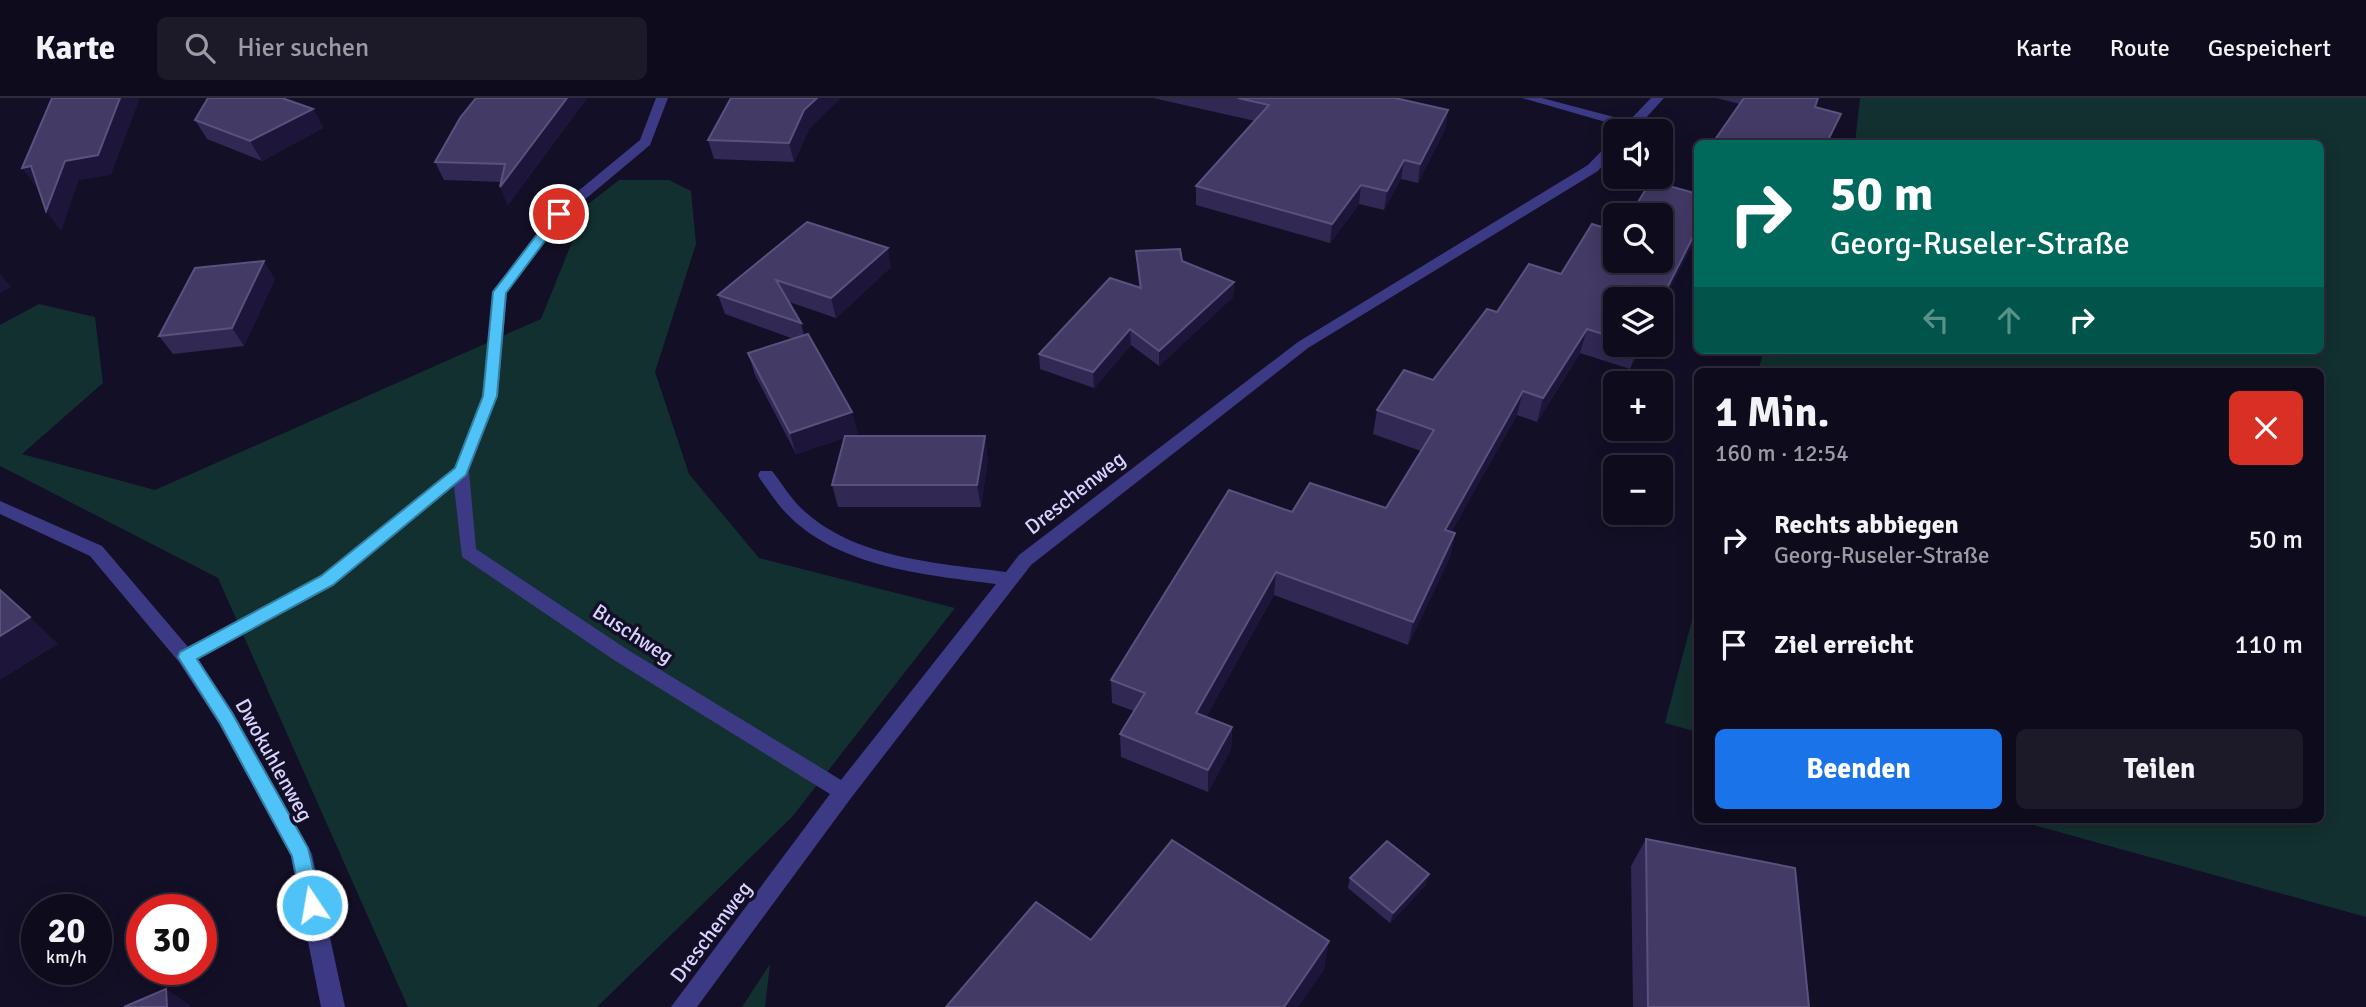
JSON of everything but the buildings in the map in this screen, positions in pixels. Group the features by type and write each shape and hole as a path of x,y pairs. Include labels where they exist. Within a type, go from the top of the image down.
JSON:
{"street":[{"path":"186,657 327,581 461,471 490,396 500,292 559,214 646,142 662,98"},
{"path":"1528,98 1603,121"},
{"path":"1638,119 1658,98"},
{"name":"Dreschenweg","path":"683,1007 844,792 1025,560 1303,345 1593,168 1603,157"},
{"name":"Buschweg","path":"461,471 468,552 621,655 844,792"},
{"path":"766,475 799,516 846,547 896,562 1010,579"},
{"name":"Dwokuhlenweg","path":"0,507 96,551 186,657 226,718 301,854 333,1007"}],"green space":[{"path":"1860,98 2366,98 2366,917 2026,823 2324,823 2324,368 1759,368 1763,354 2324,354 2324,140 1855,140"},
{"path":"619,180 669,180 691,191 696,244 655,372 689,474 759,558 955,608 792,817 597,1007 408,1007 218,578 0,466 0,325 39,304 95,317 103,383 22,454 155,490 541,319 587,205"},
{"path":"1694,612 1694,731 1665,723"},
{"path":"770,964 765,1007 742,1007"}],"route":[{"path":"312,905 301,854 226,718 186,657 327,581 461,471 490,396 500,292 559,214"}]}
